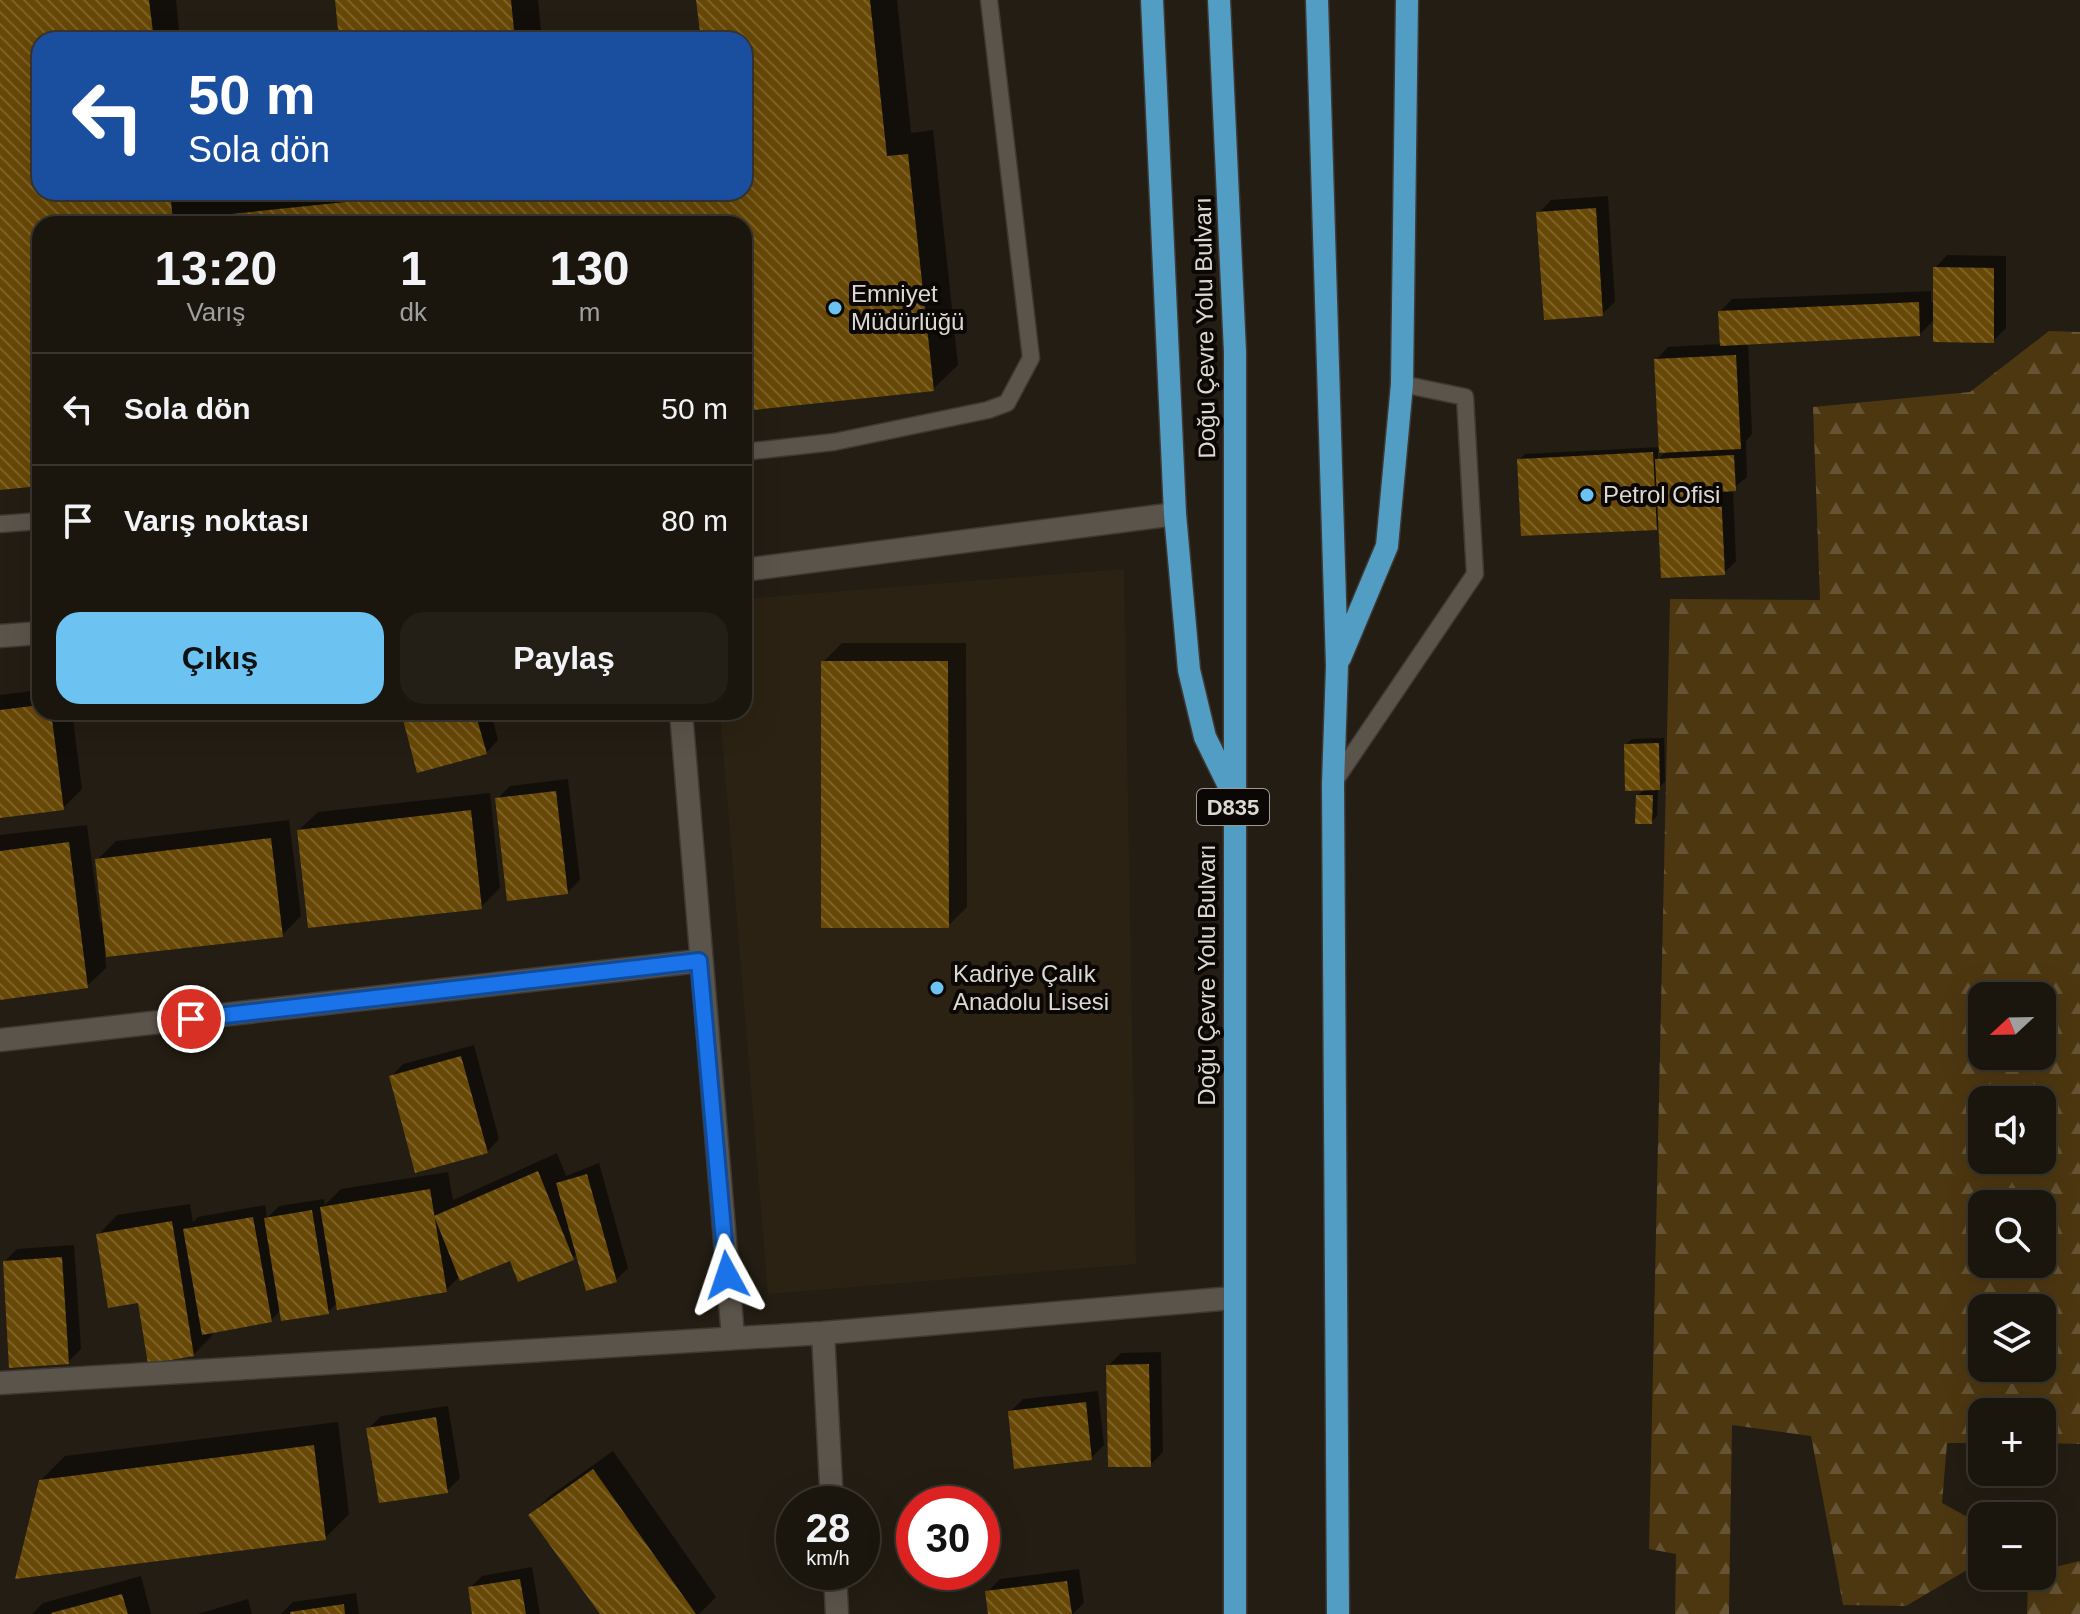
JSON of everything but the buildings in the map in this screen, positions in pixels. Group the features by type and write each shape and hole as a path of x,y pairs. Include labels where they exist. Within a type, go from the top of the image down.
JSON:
{"highway":[{"path":"1152,0 1175,514 1189,670 1205,737 1233,795"},
{"name":"Doğu Çevre Yolu Bulvarı","path":"1219,0 1235,352 1235,1614"},
{"path":"1317,0 1337,666 1333,784 1338,1614"},
{"path":"1337,666 1387,546 1402,384 1407,0"}],"street":[{"path":"752,569 1175,514"},
{"path":"0,636 32,634"},
{"path":"682,720 699,961 733,1337"},
{"path":"0,1040 699,961"},
{"path":"0,1383 823,1333 1233,1298"},
{"path":"823,1333 831,1486"},
{"path":"836,1590 837,1614"}],"lane":[{"path":"752,451 834,442 988,410 1007,403 1019,381 1031,358 989,0"},
{"path":"1333,784 1475,574 1465,397 1402,384"},
{"path":"0,524 32,522"}],"shaded area":[{"name":"Kadriye Çalık Anadolu Lisesi","path":"1124,569 1136,1264 768,1294 721,720 752,720 752,598"}],"green space":[{"path":"2049,331 2080,332 2080,1444 2056,1443 2056,1398 1968,1398 1968,1443 1947,1443 1942,1503 1968,1517 1968,1569 1906,1606 1843,1605 1811,1436 1732,1425 1729,1614 1675,1614 1676,1554 1649,1549 1670,599 1820,600 1813,407 1970,392"},
{"path":"2080,1561 2080,1614 2027,1614 2028,1590 2056,1590 2056,1567"}],"place":[{"name":"Emniyet Müdürlüğü","path":"835,308"},
{"name":"Petrol Ofisi","path":"1587,495"},
{"name":"Kadriye Çalık Anadolu Lisesi","path":"937,988"}],"route":[{"path":"191,1019 699,961 727,1275"}]}
